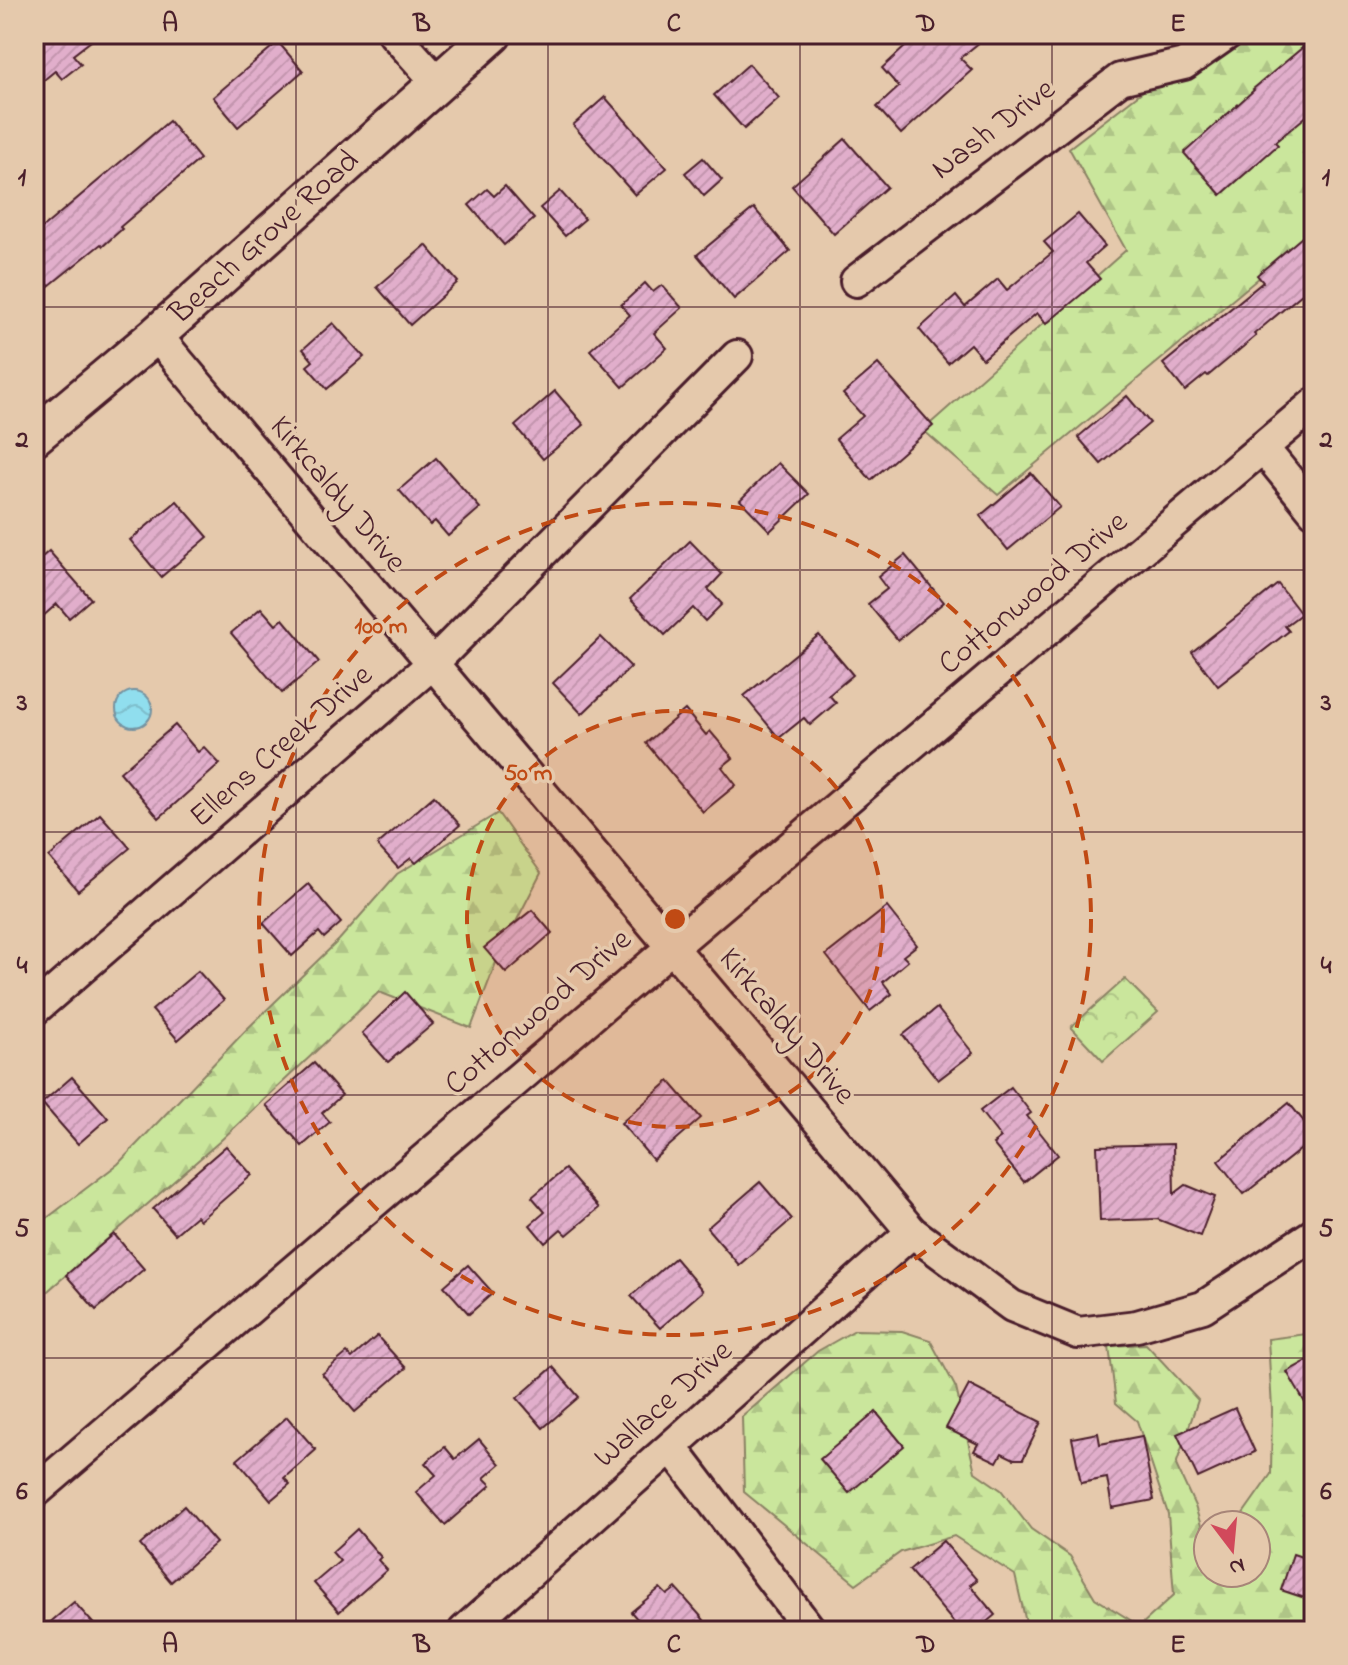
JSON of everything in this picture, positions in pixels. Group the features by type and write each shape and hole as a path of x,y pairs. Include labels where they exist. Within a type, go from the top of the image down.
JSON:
{"street":[{"path":"394,34 438,83"},
{"name":"Beach Grove Road","path":"34,437 156,335 493,34"},
{"name":"Nash Drive","path":"856,281 1120,79 1184,64 1227,34"},
{"name":"Kirkcaldy Drive","path":"156,335 912,1232 1012,1306 1078,1333 1137,1326 1203,1307 1314,1234"},
{"name":"Ellens Creek Drive","path":"34,1010 432,664 737,356"},
{"name":"Cottonwood Drive","path":"34,1493 1314,404"},
{"path":"1263,448 1314,511"},
{"name":"Wallace Drive","path":"464,1631 912,1232"},
{"path":"672,1448 811,1631"}],"green space":[{"path":"1217,34 1314,34 1314,232 998,495 923,430 1126,250 1069,148"},
{"path":"498,813 541,873 499,955 471,1028 379,992 219,1142 34,1303 34,1228 118,1164 247,1029 339,940 397,874"},
{"path":"1125,979 1158,1012 1103,1061 1071,1027"},
{"path":"855,1330 902,1331 930,1340 956,1388 975,1472 1001,1490 1031,1529 1070,1556 1095,1598 1140,1626 1174,1595 1168,1514 1137,1421 1116,1403 1109,1346 1146,1344 1198,1400 1176,1465 1196,1509 1192,1509 1192,1589 1272,1589 1272,1509 1246,1509 1271,1474 1272,1409 1268,1339 1314,1333 1314,1631 1028,1631 1015,1575 954,1536 901,1552 856,1584 744,1492 742,1417 818,1351"}],"water":[{"path":"134,691 147,696 152,709 147,722 134,727 121,722 116,709 121,696"}],"building":[{"path":"34,34 100,34 73,55 81,64 62,79 55,71 34,88"},
{"path":"919,34 990,34 960,58 972,70 901,134 877,107 899,87 882,68"},
{"path":"1314,38 1314,110 1275,142 1278,145 1221,195 1184,153"},
{"path":"278,42 303,71 238,127 213,97"},
{"path":"749,64 779,98 744,129 714,95"},
{"path":"605,97 667,168 635,195 573,125"},
{"path":"169,121 200,159 120,227 122,229 103,246 101,244 34,298 34,235"},
{"path":"845,139 887,187 834,234 792,186"},
{"path":"703,158 722,180 704,196 685,173"},
{"path":"505,186 534,219 504,245 469,205 487,189 494,196"},
{"path":"560,191 585,219 565,236 540,208"},
{"path":"754,208 790,251 734,299 697,255"},
{"path":"1078,214 1105,246 1086,263 1100,279 1046,324 1037,313 983,359 970,344 948,363 919,329 956,296 965,307 998,279 1007,290 1053,252 1044,242"},
{"path":"1314,227 1314,284 1208,376 1206,374 1185,391 1163,364 1263,282 1257,275"},
{"path":"426,245 458,282 410,325 377,287"},
{"path":"645,283 653,292 662,285 682,308 654,333 667,348 623,387 590,350 630,315 621,305"},
{"path":"333,323 364,357 327,389 307,366 313,361 303,349"},
{"path":"878,364 933,426 871,480 836,439 863,416 843,394"},
{"path":"555,391 584,425 543,459 515,426"},
{"path":"1127,396 1150,423 1101,464 1078,437"},
{"path":"436,458 480,508 448,536 435,521 430,525 399,490"},
{"path":"778,463 809,494 770,531 740,500"},
{"path":"1031,473 1060,507 1008,550 980,516"},
{"path":"177,501 208,537 161,577 130,540"},
{"path":"690,541 722,574 708,589 722,604 705,621 693,608 665,635 630,599"},
{"path":"49,551 91,599 69,618 57,604 34,624 34,564"},
{"path":"905,555 944,602 898,640 868,604 887,589 878,577"},
{"path":"1278,584 1301,614 1285,626 1289,631 1218,686 1192,652"},
{"path":"261,608 276,625 283,619 319,662 282,693 231,633"},
{"path":"819,635 853,675 829,695 836,703 810,725 804,718 779,738 744,696"},
{"path":"601,637 631,667 582,714 553,683"},
{"path":"685,710 706,735 710,731 733,758 722,767 736,785 703,812 646,743"},
{"path":"175,725 198,752 204,747 220,764 159,818 120,772"},
{"path":"434,796 460,825 416,863 411,858 398,868 377,845"},
{"path":"100,814 130,848 78,891 49,857"},
{"path":"308,884 341,923 324,938 319,932 292,956 263,923"},
{"path":"887,907 917,945 903,956 908,961 883,982 892,994 870,1011 826,955"},
{"path":"532,910 552,933 506,973 484,948"},
{"path":"198,971 224,1000 178,1040 152,1010"},
{"path":"405,992 433,1024 388,1062 362,1033"},
{"path":"937,1008 973,1053 938,1080 903,1035"},
{"path":"314,1063 342,1095 322,1113 330,1122 302,1146 266,1105"},
{"path":"72,1077 108,1118 78,1144 42,1103"},
{"path":"669,1081 701,1118 653,1160 621,1123"},
{"path":"1011,1087 1031,1113 1027,1116 1058,1155 1024,1182 993,1144 1001,1138 980,1111"},
{"path":"1289,1103 1314,1134 1314,1139 1244,1194 1218,1161"},
{"path":"1173,1144 1174,1194 1186,1185 1215,1197 1200,1236 1157,1219 1100,1221 1097,1146"},
{"path":"226,1146 252,1175 200,1220 196,1216 175,1234 153,1209"},
{"path":"565,1169 599,1208 567,1235 561,1229 545,1243 530,1225 545,1212 532,1197"},
{"path":"760,1182 792,1219 739,1265 707,1228"},
{"path":"114,1234 144,1269 96,1310 66,1275"},
{"path":"675,1258 703,1291 660,1328 631,1296"},
{"path":"468,1265 493,1293 469,1314 444,1286"},
{"path":"377,1336 406,1368 355,1412 322,1374 347,1353 352,1358"},
{"path":"1314,1357 1314,1418 1287,1372"},
{"path":"553,1367 579,1397 543,1428 517,1398"},
{"path":"969,1385 1041,1422 1023,1459 1014,1459 1002,1453 997,1462 974,1451 978,1444 946,1428"},
{"path":"1235,1408 1255,1452 1198,1478 1177,1434"},
{"path":"876,1412 904,1446 849,1493 820,1459"},
{"path":"287,1417 316,1450 284,1478 290,1484 271,1500 237,1460"},
{"path":"1098,1433 1100,1444 1142,1436 1154,1500 1112,1508 1107,1478 1081,1483 1072,1438"},
{"path":"479,1439 500,1464 484,1478 491,1485 445,1525 416,1492 436,1475 425,1463 445,1447 455,1459"},
{"path":"184,1506 216,1543 171,1582 140,1545"},
{"path":"357,1529 381,1557 378,1560 387,1570 339,1612 314,1583 340,1561 332,1552"},
{"path":"943,1541 977,1580 970,1585 995,1615 976,1631 961,1631 909,1570"},
{"path":"1293,1554 1314,1561 1314,1601 1281,1590"},
{"path":"660,1588 667,1595 676,1588 704,1620 691,1631 648,1631 631,1612"},
{"path":"74,1602 100,1631 40,1631"}]}
